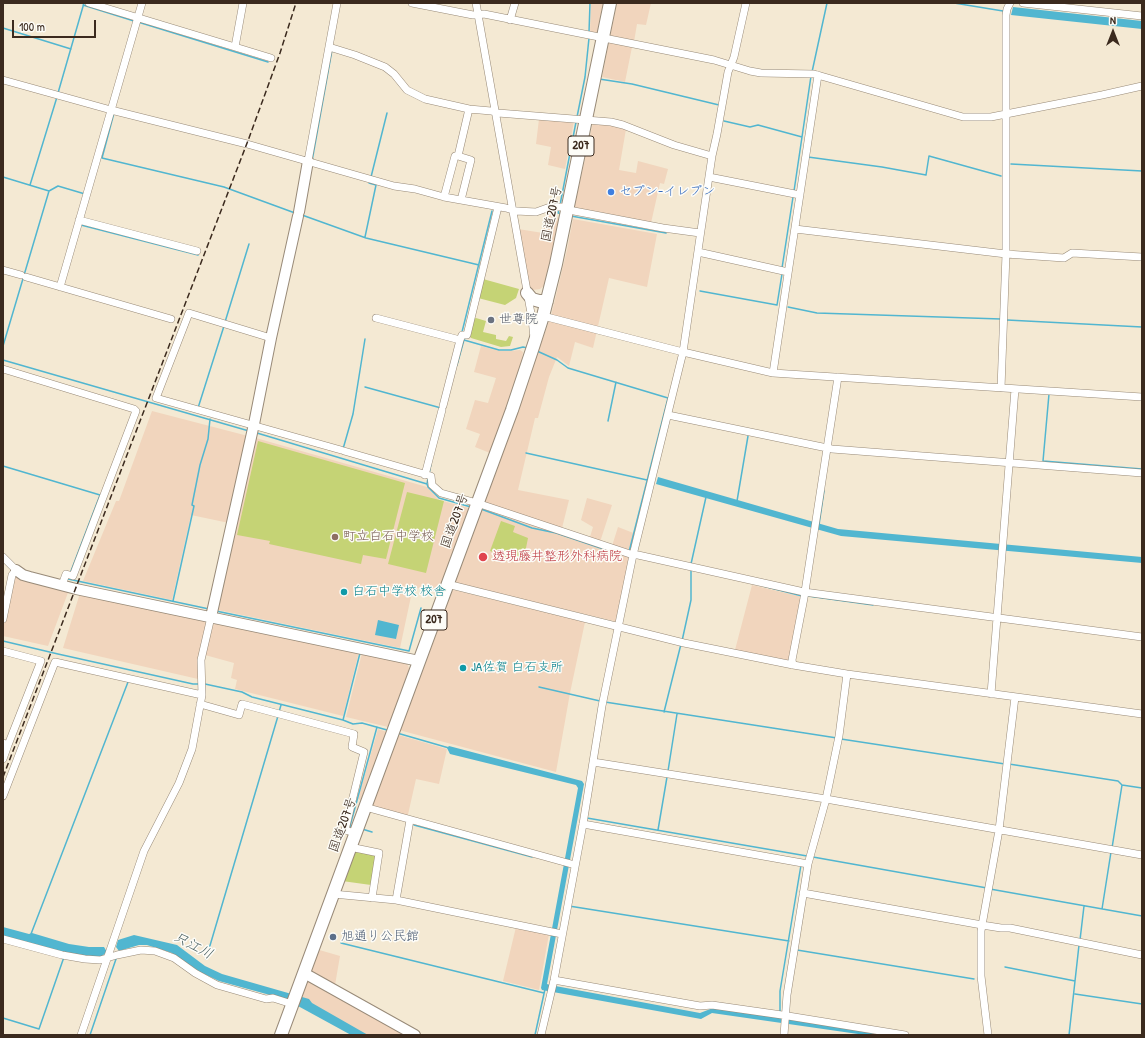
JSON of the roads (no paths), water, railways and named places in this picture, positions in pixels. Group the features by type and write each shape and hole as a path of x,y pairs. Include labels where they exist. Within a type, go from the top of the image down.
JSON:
{"highway":[{"name":"国道207号","path":"281,1035 533,348 547,301 580,119 595,78 610,3"},
{"path":"527,293 532,299 547,301"}],"street":[{"path":"89,3 137,20 271,58"},
{"path":"60,287 81,221 86,195 142,3"},
{"path":"235,47 243,3"},
{"path":"81,1035 144,851 179,783 192,749 202,695 201,660 253,429 298,214 311,161 331,48 337,3"},
{"path":"412,3 484,14 587,36 714,60 761,73 814,74 964,117 991,117 1142,86"},
{"path":"476,3 527,293 533,348"},
{"path":"510,20 514,3"},
{"path":"541,1035 553,985 557,933 568,905 573,865 583,820 603,702 619,626 630,554 652,481 683,352 712,156 728,72 734,58 746,3"},
{"path":"1022,3 1142,16"},
{"path":"1001,388 1006,254 1008,9"},
{"path":"331,48 355,55 386,67 407,90 425,99 469,109 611,122 623,125 674,145 712,156"},
{"path":"773,373 784,271 795,228 795,194 806,157 814,74"},
{"path":"3,80 111,110 311,161 394,186 415,189 444,197 516,211 536,212 550,208 574,211 663,228 700,233"},
{"path":"444,197 455,156 458,156 469,109"},
{"path":"458,156 471,160 461,200"},
{"path":"709,177 795,194"},
{"path":"498,207 467,334 462,335 460,340 442,408 428,475 432,485 441,493 476,506 630,554 691,566 804,595 1142,637"},
{"path":"81,221 197,251"},
{"path":"795,228 1006,254 1064,258 1072,253 1142,257"},
{"path":"698,252 784,271"},
{"path":"3,270 171,320"},
{"path":"271,338 189,313 156,398 198,408 253,429 343,450 428,475"},
{"path":"543,316 683,352 773,373 837,379 1001,388 1015,391 1142,397"},
{"path":"376,318 460,340"},
{"path":"3,369 134,409 136,411 73,576 66,574 62,585"},
{"path":"793,665 792,660 804,595 815,520 829,449 837,379"},
{"path":"990,694 1015,391"},
{"path":"668,415 829,449 1142,473"},
{"path":"3,557 23,575 62,585 212,612 361,649 419,661"},
{"path":"3,619 12,575 16,570"},
{"path":"447,584 682,642 793,665 847,674 1142,714"},
{"path":"3,651 41,661 6,744 3,759"},
{"path":"3,796 55,662 202,695"},
{"path":"784,1035 783,1017 803,893 806,861 826,799 838,738 847,674"},
{"path":"988,1035 981,976 982,925 999,830 1015,697"},
{"path":"200,704 239,715 242,704 354,734 352,747 364,752 345,830 356,830"},
{"path":"593,762 826,799 1142,855"},
{"path":"365,807 573,865"},
{"path":"396,900 410,820"},
{"path":"583,820 806,861"},
{"path":"350,847 379,853 372,898"},
{"path":"803,893 982,925 1010,928 1142,955"},
{"path":"333,894 396,900 557,933"},
{"path":"3,939 64,956 85,959 100,960 109,955 141,950 155,951 174,958 195,973 217,985 266,999 273,998 292,1004"},
{"path":"304,973 415,1035"},
{"path":"553,985 700,1006 712,1005 905,1035"}],"water":[{"path":"1013,7 1142,21 1142,29 1011,15"},
{"path":"658,477 838,529 1142,557 1142,563 841,536 656,484"},
{"path":"378,620 399,625 396,639 375,635"},
{"path":"449,746 582,781 584,784 547,984 700,1013 713,1008 886,1035 865,1035 712,1013 701,1019 542,990 541,988 578,788 576,785 450,754 447,748"},
{"path":"3,927 29,934 32,933 69,944 89,947 104,947 107,952 102,956 67,953 3,936"},
{"path":"134,935 177,945 205,966 222,974 309,999 312,1003 368,1035 351,1035 298,1006 299,1003 219,981 200,972 172,953 147,945 139,945 119,951 116,947 118,940"}],"waterway":[{"path":"58,93 84,3"},
{"path":"589,32 590,3"},
{"path":"812,72 827,3"},
{"path":"954,3 1003,11"},
{"path":"83,5 134,21"},
{"path":"138,22 268,62"},
{"path":"3,28 71,49"},
{"path":"577,117 585,77 589,38"},
{"path":"312,161 332,50"},
{"path":"794,191 811,76"},
{"path":"599,79 632,84 719,105"},
{"path":"30,185 57,97"},
{"path":"114,113 102,158 224,187 295,213"},
{"path":"371,177 387,113"},
{"path":"724,121 750,127 758,125 802,137"},
{"path":"560,205 576,122"},
{"path":"808,157 882,167 926,175 929,156 1001,176"},
{"path":"1011,164 1142,171"},
{"path":"3,177 49,191 3,346"},
{"path":"365,237 376,185 369,183 370,181"},
{"path":"49,191 58,186 85,194"},
{"path":"782,268 793,197"},
{"path":"559,209 558,213 562,214"},
{"path":"462,332 492,211"},
{"path":"302,215 366,238 479,265"},
{"path":"571,216 666,233"},
{"path":"82,223 81,225 198,255"},
{"path":"225,322 249,244"},
{"path":"700,291 777,305 782,274"},
{"path":"788,307 817,313 1001,319"},
{"path":"1007,320 1142,327"},
{"path":"198,408 224,326"},
{"path":"343,449 353,414 365,339"},
{"path":"457,365 464,340 499,350 511,350 523,347 528,348"},
{"path":"537,351 557,360 568,368 668,398 629,552"},
{"path":"3,360 249,431"},
{"path":"608,421 616,382"},
{"path":"365,387 441,408"},
{"path":"1048,394 1043,461 1142,469"},
{"path":"173,601 194,506 192,505 200,465 208,439 210,419"},
{"path":"257,433 427,484 439,498 471,507"},
{"path":"737,501 748,436"},
{"path":"526,453 647,480"},
{"path":"429,474 431,464"},
{"path":"3,466 100,495 71,571"},
{"path":"427,484 428,478"},
{"path":"819,525 824,491"},
{"path":"691,564 706,497"},
{"path":"481,509 532,528 556,533 618,554"},
{"path":"682,641 691,600 691,569"},
{"path":"68,579 209,609"},
{"path":"763,586 802,596"},
{"path":"808,596 873,605"},
{"path":"216,611 409,651 421,608"},
{"path":"3,641 193,684 199,684"},
{"path":"664,712 681,644"},
{"path":"205,684 242,692 252,697 343,720 360,653"},
{"path":"31,934 128,682"},
{"path":"539,687 600,701"},
{"path":"605,702 837,738"},
{"path":"279,712 281,705"},
{"path":"668,771 677,714"},
{"name":"只江川","path":"206,959 278,716"},
{"path":"343,720 353,724 362,723 387,730"},
{"path":"352,827 350,826 377,727"},
{"path":"397,733 449,748"},
{"path":"841,739 1005,764"},
{"path":"1009,764 1118,781 1122,785"},
{"path":"658,830 667,777"},
{"path":"1112,848 1122,785 1142,788"},
{"path":"587,818 807,856"},
{"path":"414,825 532,857"},
{"path":"362,829 372,832"},
{"path":"1102,909 1111,852"},
{"path":"813,857 987,888"},
{"path":"780,1012 780,991 801,865"},
{"path":"990,889 1142,916"},
{"path":"569,906 789,941"},
{"path":"1080,940 1084,906"},
{"path":"341,943 544,993"},
{"path":"1069,1035 1079,945"},
{"path":"797,950 974,979"},
{"path":"3,1018 39,1029 64,957"},
{"path":"90,1035 116,959"},
{"path":"1005,967 1075,981"},
{"path":"535,1035 545,989"},
{"path":"1075,994 1142,1004"}],"railway":[{"path":"3,777 249,138 280,53 296,3"}],"place":[{"name":"セブン-イレブン","path":"611,192"},
{"name":"世尊院","path":"491,320"},
{"name":"町立白石中学校","path":"335,537"},
{"name":"透現藤井整形外科病院","path":"483,557"},
{"name":"白石中学校 校舎","path":"344,592"},
{"name":"JA佐賀 白石支所","path":"463,668"},
{"name":"旭通り公民館","path":"333,937"}]}
